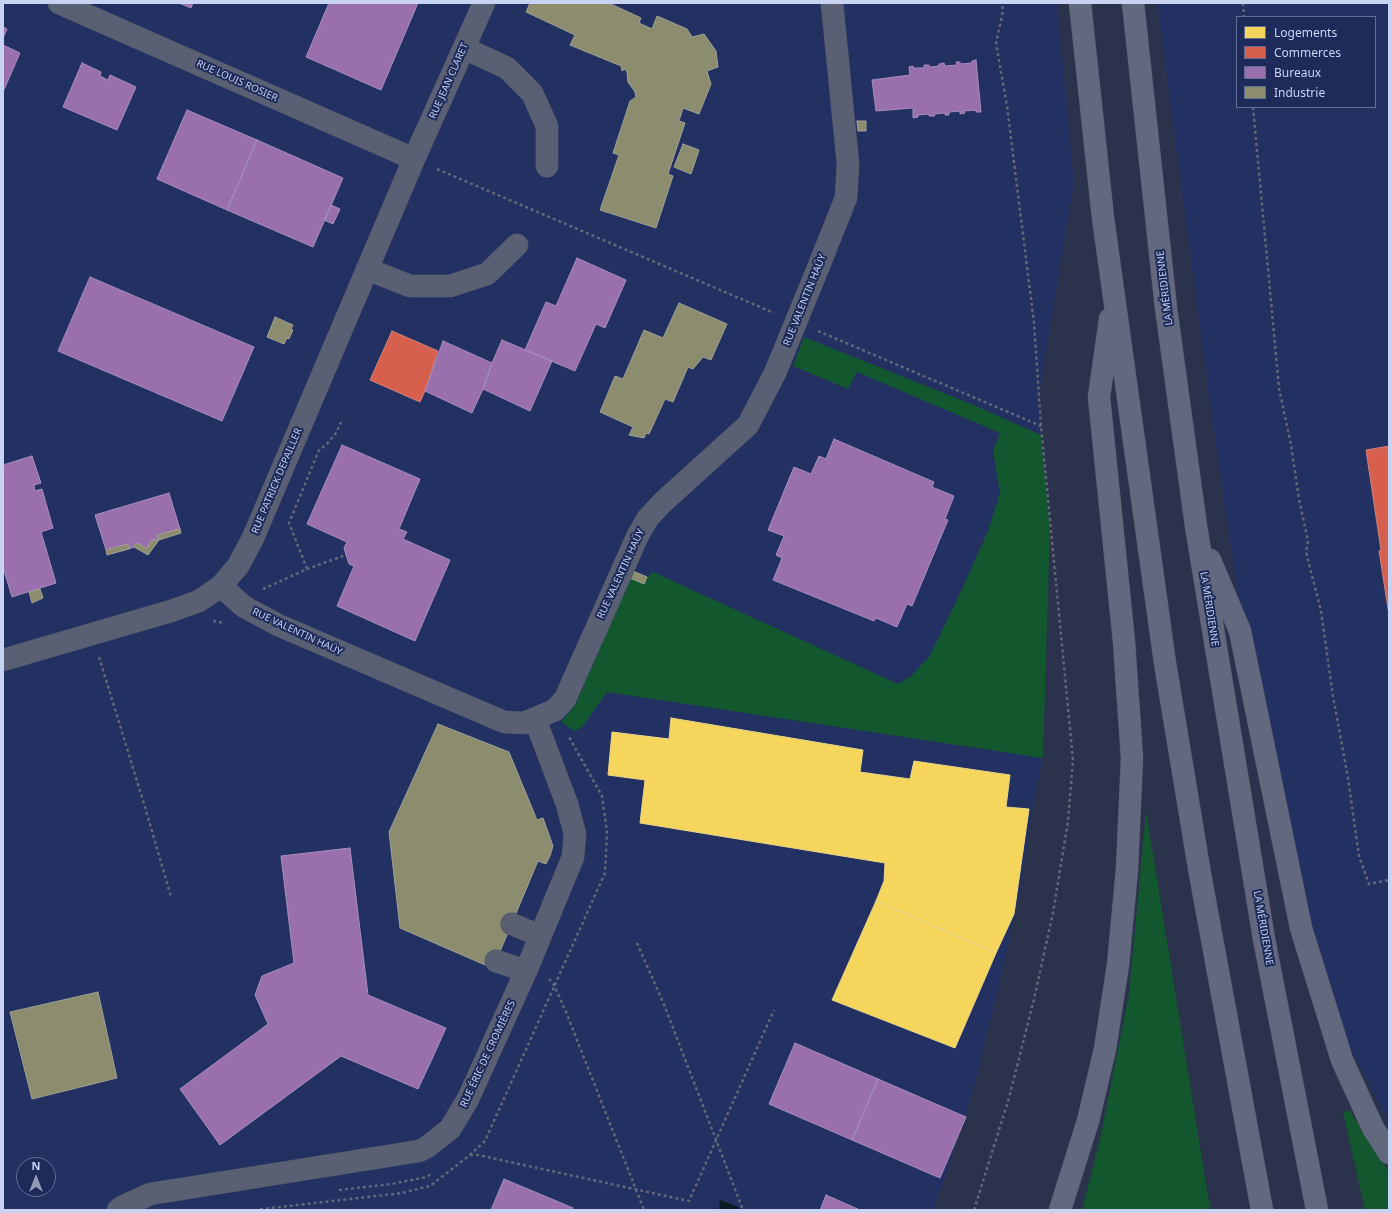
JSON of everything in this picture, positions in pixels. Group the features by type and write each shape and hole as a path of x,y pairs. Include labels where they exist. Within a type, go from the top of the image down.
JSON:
{"highway":[{"path":"1080,3 1103,218 1165,663 1202,882 1262,1210"},
{"name":"LA MÉRIDIENNE","path":"1133,3 1166,308 1196,526 1264,940 1317,1210"},
{"path":"1060,1210 1088,1121 1104,1049 1118,965 1127,869 1132,758 1124,642 1099,397 1114,295"},
{"path":"1196,526 1240,631 1301,928 1342,1060 1373,1128 1389,1153"}],"street":[{"name":"RUE LOUIS ROSIER","path":"59,3 414,159"},
{"name":"RUE JEAN CLARET","path":"414,159 484,3"},
{"name":"RUE VALENTIN HAÜY","path":"221,586 243,606 278,625 504,722 524,723 555,710 565,699 638,535 648,518 663,502 748,425 775,373 814,280 846,198 848,164 832,3"},
{"path":"464,48 507,68 532,93 547,126 547,166"},
{"name":"RUE PATRICK DEPAILLER","path":"3,660 171,612 199,601 221,586 238,566 252,538 414,159"},
{"path":"367,269 410,286 450,286 488,274 517,245"},
{"name":"RUE ÉRIC DE CROMIÈRES","path":"118,1210 150,1194 419,1151 427,1147 450,1129 468,1099 526,971 573,857 576,834 567,804 535,719"},
{"path":"512,924 540,936"},
{"path":"496,961 526,971"}],"path":[{"path":"974,1210 1011,1090 1034,999 1053,913 1068,821 1073,760 1041,426 1034,323 1007,106 996,43 1003,11 1002,3"},
{"path":"1243,3 1244,16"},
{"path":"1253,108 1279,388 1308,540 1306,552 1321,611 1359,856 1369,884 1389,880"},
{"path":"414,159 758,306"},
{"path":"826,335 1041,426"},
{"path":"341,422 336,433 326,445 319,450 288,523 307,569 346,555"},
{"path":"98,656 145,807 171,897"},
{"path":"637,943 665,1007 743,1210"},
{"path":"526,971 548,978 554,985 644,1210"},
{"path":"470,1155 478,1155 689,1201 774,1010"},
{"path":"339,1190 391,1184 427,1176 434,1172"}],"shaded area":[{"path":"3,3 1057,3 1074,182 1038,401 1050,530 1043,758 1030,821 1018,902 972,1096 934,1210 3,1210"},
{"path":"1157,3 1389,3 1389,1121 1330,1011 1246,649 1213,424"},
{"path":"720,1200 738,1207 739,1210 719,1210"}],"green space":[{"path":"804,337 976,406 1041,435 1050,530 1043,758 607,692 583,726 575,731 561,722 576,704 633,571 647,577 653,572 898,684 911,676 929,657 988,531 1000,493 993,451 1000,433 857,372 848,389 793,366"},
{"path":"1146,811 1211,1210 1082,1210 1101,1135 1129,994"},
{"path":"1350,1111 1389,1172 1389,1210 1365,1210 1343,1112"}],"building: Logements":[{"path":"671,718 863,750 860,772 910,779 914,761 1010,775 1006,807 1029,809 1014,914 996,953 876,901 884,881 885,863 640,823 645,780 608,775 612,732 669,739"},
{"path":"876,901 996,953 955,1048 832,1000"}],"building: Commerces":[{"path":"392,331 438,351 420,402 370,380"},
{"path":"1389,446 1389,615 1366,450"}],"building: Bureaux":[{"path":"179,3 193,3 191,8"},
{"path":"329,3 418,3 381,90 306,57"},
{"path":"3,27 7,29 3,38"},
{"path":"3,45 20,53 3,92"},
{"path":"976,60 981,112 976,112 976,110 964,111 965,113 960,114 960,111 949,112 949,115 945,115 945,113 929,116 929,114 918,115 918,117 913,118 913,108 876,111 872,80 910,75 909,67 913,66 913,68 924,68 924,65 929,65 929,67 931,67 939,66 939,64 944,63 945,66 957,65 956,62 960,62 960,64 972,63 972,61"},
{"path":"82,63 101,72 100,76 108,80 110,75 136,87 117,130 63,107"},
{"path":"187,110 257,140 227,210 157,179"},
{"path":"257,140 343,178 313,247 227,210"},
{"path":"331,205 340,209 333,224 324,220"},
{"path":"577,258 626,280 605,328 596,324 575,371 525,350 546,302 556,306"},
{"path":"90,277 254,347 222,421 58,351"},
{"path":"502,340 552,361 530,411 483,389"},
{"path":"443,341 492,363 483,389 472,413 425,391"},
{"path":"834,439 934,482 932,487 954,496 945,519 948,520 912,606 907,604 897,627 876,618 874,621 773,580 782,558 776,555 784,536 768,530 794,467 811,474 819,456 826,459"},
{"path":"342,445 420,479 399,529 407,532 403,539 450,560 415,641 337,606 354,566 349,564 346,555 344,548 347,542 307,524"},
{"path":"32,456 41,483 34,485 35,491 42,489 53,528 41,532 56,583 12,597 3,567 3,465"},
{"path":"169,493 180,529 158,535 159,540 151,541 147,549 138,543 129,549 128,544 106,550 95,515"},
{"path":"350,848 368,995 446,1028 418,1089 341,1056 220,1145 180,1089 268,1024 255,995 262,976 294,963 281,856"},
{"path":"795,1043 878,1079 852,1140 769,1104"},
{"path":"878,1079 966,1117 940,1178 852,1140"},
{"path":"504,1179 573,1208 572,1210 491,1210"},
{"path":"826,1195 860,1210 820,1210"}],"building: Industrie":[{"path":"530,3 609,3 641,18 639,23 652,29 657,16 687,29 692,37 704,34 716,51 718,67 707,71 711,84 699,114 683,108 679,121 685,123 668,174 673,176 656,228 600,210 619,155 613,153 630,101 636,97 635,92 628,82 627,72 625,69 622,71 621,66 570,45 575,35 526,12"},
{"path":"857,121 866,121 866,131 858,131"},
{"path":"683,144 699,150 691,174 674,167"},
{"path":"679,303 727,324 711,360 703,357 693,369 688,367 673,402 665,399 649,434 646,433 644,438 629,435 633,427 600,412 615,376 623,379 644,330 663,338"},
{"path":"275,317 293,325 291,329 293,330 289,339 287,338 284,344 267,337"},
{"path":"180,529 181,533 159,540 158,535"},
{"path":"159,540 148,555 134,547 134,545 138,543 147,549 151,541"},
{"path":"128,544 129,549 107,555 106,550"},
{"path":"633,571 647,577 644,584 630,578"},
{"path":"40,589 43,598 32,603 29,592"},
{"path":"438,724 509,752 537,820 543,818 553,846 546,864 538,861 492,968 400,928 389,832"},
{"path":"98,992 117,1078 32,1099 10,1012"}]}
